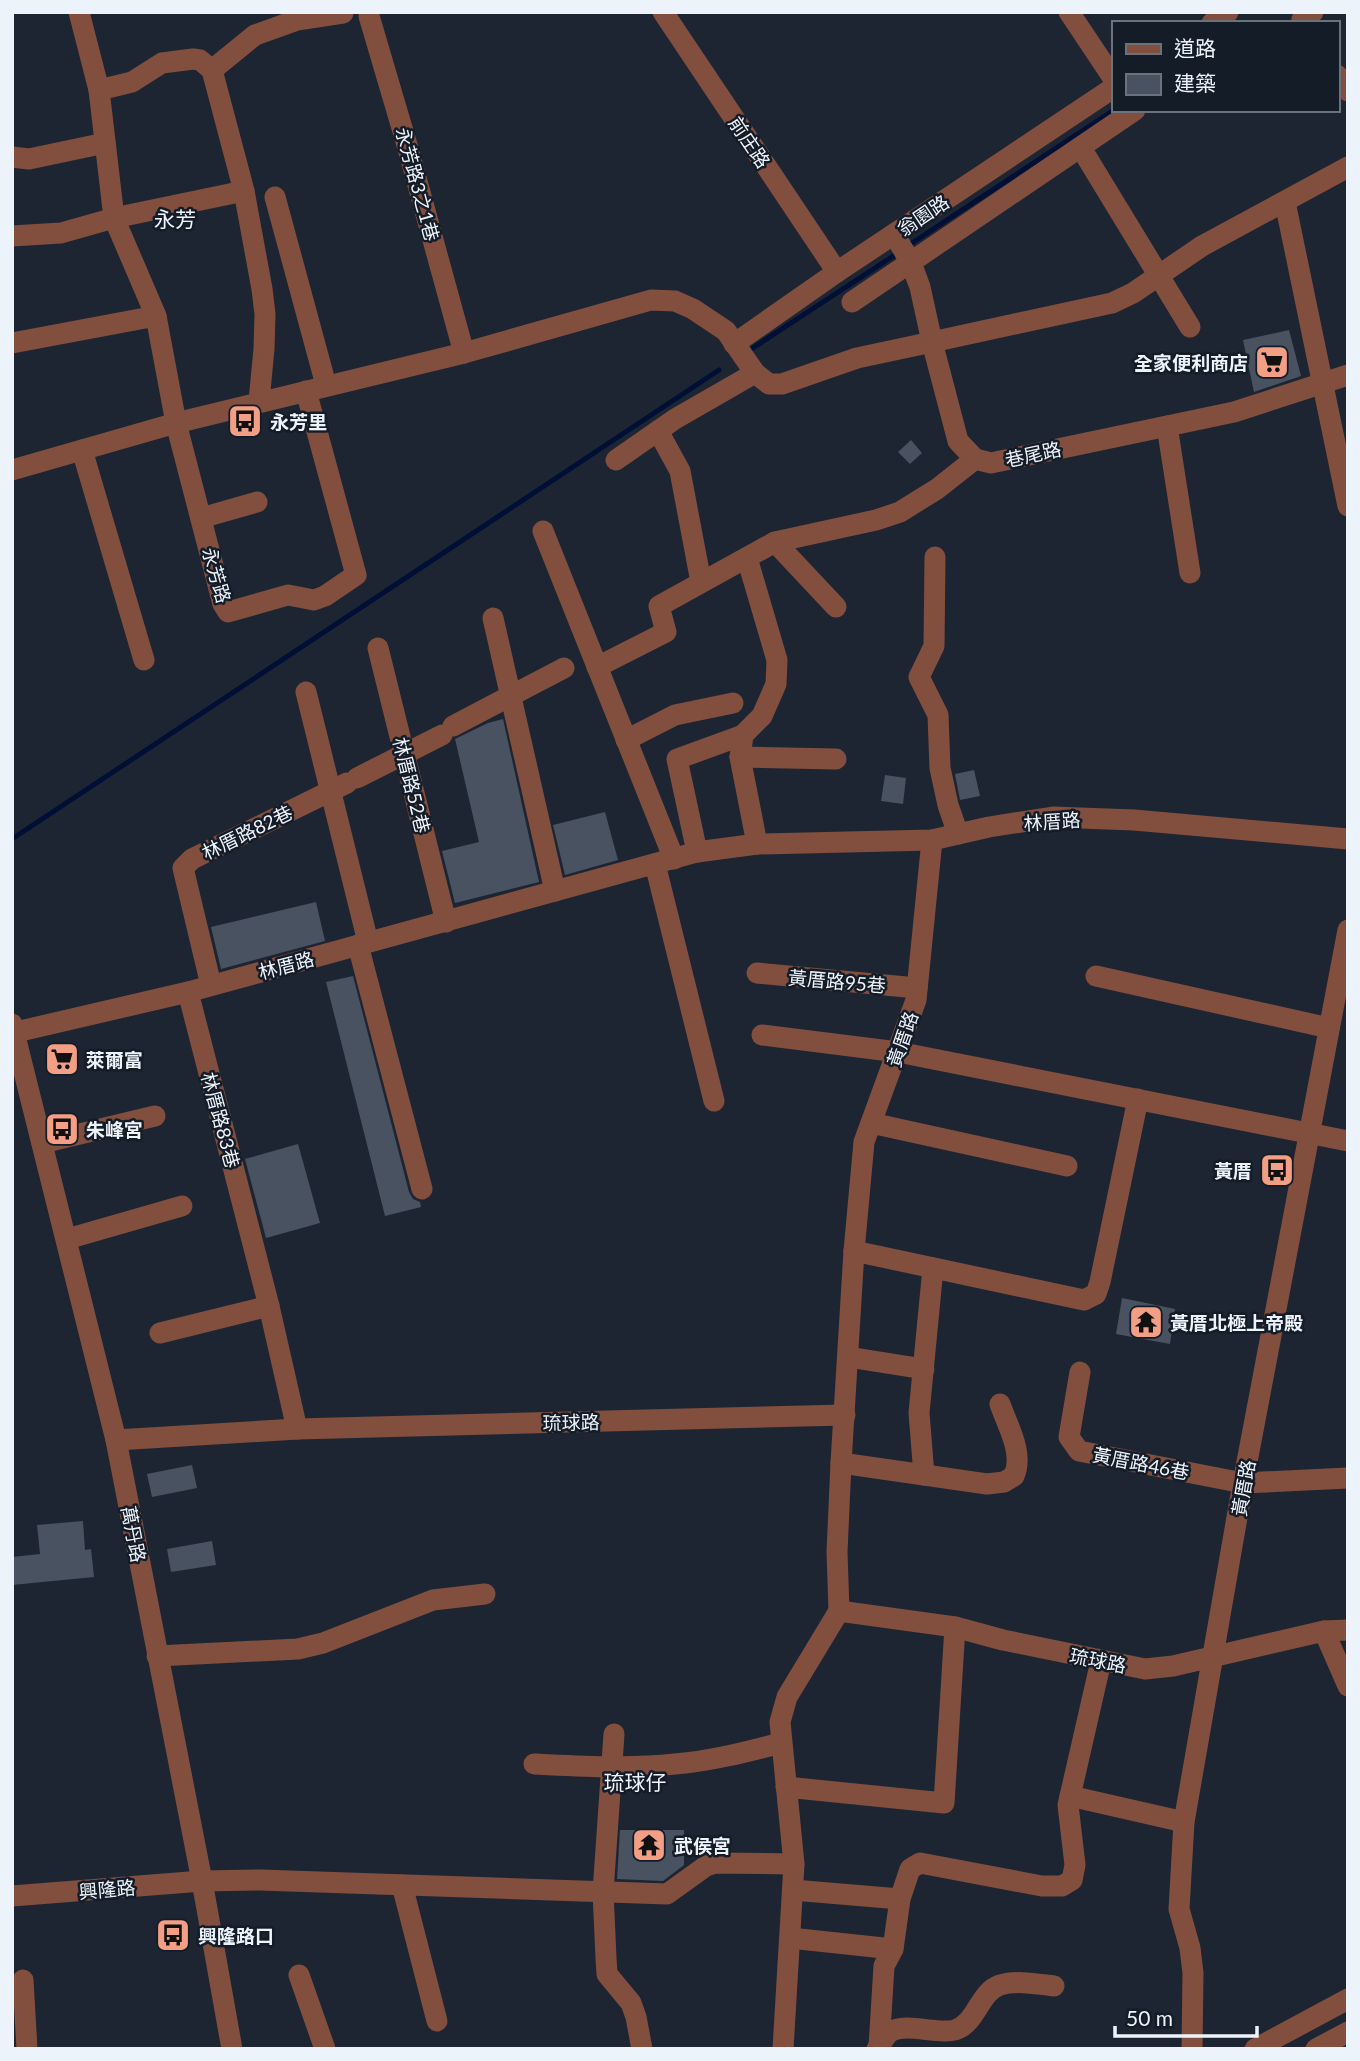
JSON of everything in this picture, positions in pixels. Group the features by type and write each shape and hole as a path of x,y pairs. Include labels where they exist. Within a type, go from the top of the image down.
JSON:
{"street":[{"name":"永芳路","path":"79,12 99,90 114,218 156,316 176,423 223,604 228,612 288,595 314,600 325,596 356,575 316,388"},
{"name":"前庄路","path":"663,12 837,272"},
{"path":"1069,12 1112,76"},
{"path":"212,70 255,35 297,20 343,13"},
{"name":"永芳路3之1巷","path":"369,16 464,353"},
{"path":"99,90 132,82 162,63 192,59 200,61 212,70 244,191 262,289 265,314 259,401"},
{"name":"翁園路","path":"734,344 1112,89"},
{"path":"852,302 1132,112"},
{"path":"12,157 29,159 105,143"},
{"path":"1081,148 1190,327"},
{"path":"12,470 176,423 464,353 652,300 674,300 693,309 726,331 755,373 769,384 782,384 857,358 1112,303 1133,293 1202,246 1348,167"},
{"path":"12,236 61,233 114,218 244,191"},
{"path":"275,197 316,388"},
{"path":"1285,201 1348,506"},
{"path":"597,667 666,632 659,606 701,582 775,542 876,520 900,512 937,489 975,458 958,441 920,287 911,263 894,234"},
{"path":"12,343 156,316"},
{"path":"616,460 723,390 755,373"},
{"name":"巷尾路","path":"975,458 991,463 1234,412 1348,375"},
{"path":"1167,426 1191,573"},
{"path":"658,431 680,471 701,582"},
{"path":"82,450 144,660"},
{"path":"201,518 257,502"},
{"path":"543,531 626,740 665,861 715,1101"},
{"path":"775,542 836,607"},
{"path":"935,557 934,646 919,677 937,715 940,768 958,834"},
{"path":"697,852 677,759 743,735 762,716 776,684 778,660 747,558"},
{"path":"493,618 555,891"},
{"name":"林厝路52巷","path":"378,648 446,922"},
{"path":"345,784 564,668"},
{"path":"306,692 345,784 363,944 422,1189"},
{"path":"626,740 676,715 733,703"},
{"path":"743,735 740,757 757,844"},
{"path":"740,757 836,759"},
{"name":"林厝路82巷","path":"211,985 183,868 192,859 345,784"},
{"name":"林厝路","path":"14,1028 188,992 697,852 757,844 932,841 1054,817 1134,820 1347,836"},
{"name":"黃厝路","path":"839,1611 837,1552 841,1463 854,1251 864,1142 916,1000 932,841"},
{"name":"黃厝路","path":"1192,2049 1193,1973 1190,1948 1179,1909 1184,1822 1243,1483 1348,930"},
{"name":"黃厝路95巷","path":"757,973 917,988"},
{"path":"1097,976 1329,1028"},
{"name":"林厝路83巷","path":"188,992 269,1306"},
{"name":"萬丹路","path":"14,1028 116,1440 232,2049"},
{"path":"762,1035 898,1052 1348,1141"},
{"path":"854,1251 1084,1300 1096,1294 1138,1099"},
{"path":"42,1143 155,1116"},
{"path":"871,1123 1067,1166"},
{"path":"67,1239 183,1206"},
{"path":"924,1475 919,1413 933,1268"},
{"path":"160,1333 269,1306 297,1429"},
{"path":"848,1357 924,1369"},
{"name":"黃厝路46巷","path":"1080,1372 1069,1437 1079,1451 1243,1483 1348,1478"},
{"path":"841,1463 987,1484 1004,1482 1014,1476 1018,1467 1018,1454 1000,1404"},
{"name":"琉球路","path":"116,1440 297,1429 845,1415"},
{"path":"158,1656 298,1649 323,1643 426,1602 485,1594"},
{"path":"783,2049 794,1864 780,1722 787,1697 839,1611"},
{"name":"琉球路","path":"839,1611 955,1627 1003,1640 1145,1669 1173,1666 1347,1628"},
{"path":"786,1787 944,1803 955,1627"},
{"path":"1324,1631 1348,1686"},
{"path":"878,2048 884,1966 893,1950 900,1899 910,1869 920,1863 1042,1886 1062,1886 1072,1880 1075,1866 1068,1805 1101,1661"},
{"path":"614,1734 603,1892 607,1974 631,2003 642,2049"},
{"path":"534,1764 612,1767 674,1765 730,1756 782,1743"},
{"path":"1070,1796 1184,1822"},
{"path":"202,1881 260,1880 667,1894 706,1866 715,1863 794,1864"},
{"name":"興隆路","path":"12,1896 202,1881"},
{"path":"402,1885 438,2021"},
{"path":"793,1890 900,1899"},
{"path":"790,1938 893,1950"},
{"path":"299,1975 325,2049"},
{"path":"23,1980 27,2049"},
{"path":"878,2048 889,2033 899,2029 954,2030 962,2026 971,2018 987,1994 997,1986 1012,1983 1054,1986"},
{"path":"1255,2049 1348,1999"},
{"path":"1316,2049 1348,2032"}],"building":[{"name":"全家便利商店","path":"1289,330 1301,376 1254,392 1243,340"},
{"path":"911,440 922,453 910,464 898,452"},
{"path":"503,719 539,882 455,903 442,851 479,842 455,739"},
{"path":"974,770 980,796 960,800 955,774"},
{"path":"885,775 906,778 903,804 881,801"},
{"path":"605,812 618,860 565,875 553,825"},
{"path":"316,902 325,941 221,969 211,927"},
{"path":"353,976 409,1192 413,1199 420,1202 421,1207 385,1216 326,982"},
{"path":"298,1144 320,1223 266,1238 245,1159"},
{"name":"黃厝北極上帝殿","path":"1122,1298 1175,1309 1170,1344 1116,1334"},
{"path":"192,1465 197,1488 152,1497 147,1474"},
{"path":"83,1521 85,1550 91,1549 94,1577 12,1585 12,1557 40,1554 37,1525"},
{"path":"212,1541 216,1565 171,1572 167,1549"},
{"name":"武侯宮","path":"620,1830 684,1830 684,1865 663,1881 617,1879"}],"waterway":[{"path":"906,247 1112,111"},
{"path":"753,348 898,253"},
{"path":"12,839 719,370"}],"place":[{"name":"全家便利商店","path":"1272,362"},
{"name":"永芳里","path":"245,421"},
{"name":"萊爾富","path":"62,1059"},
{"name":"朱峰宮","path":"62,1129"},
{"name":"黃厝","path":"1277,1170"},
{"name":"黃厝北極上帝殿","path":"1146,1322"},
{"name":"武侯宮","path":"649,1845"},
{"name":"興隆路口","path":"173,1935"}],"district":[{"name":"永芳","path":"175,218"},
{"name":"琉球仔","path":"635,1781"}]}
